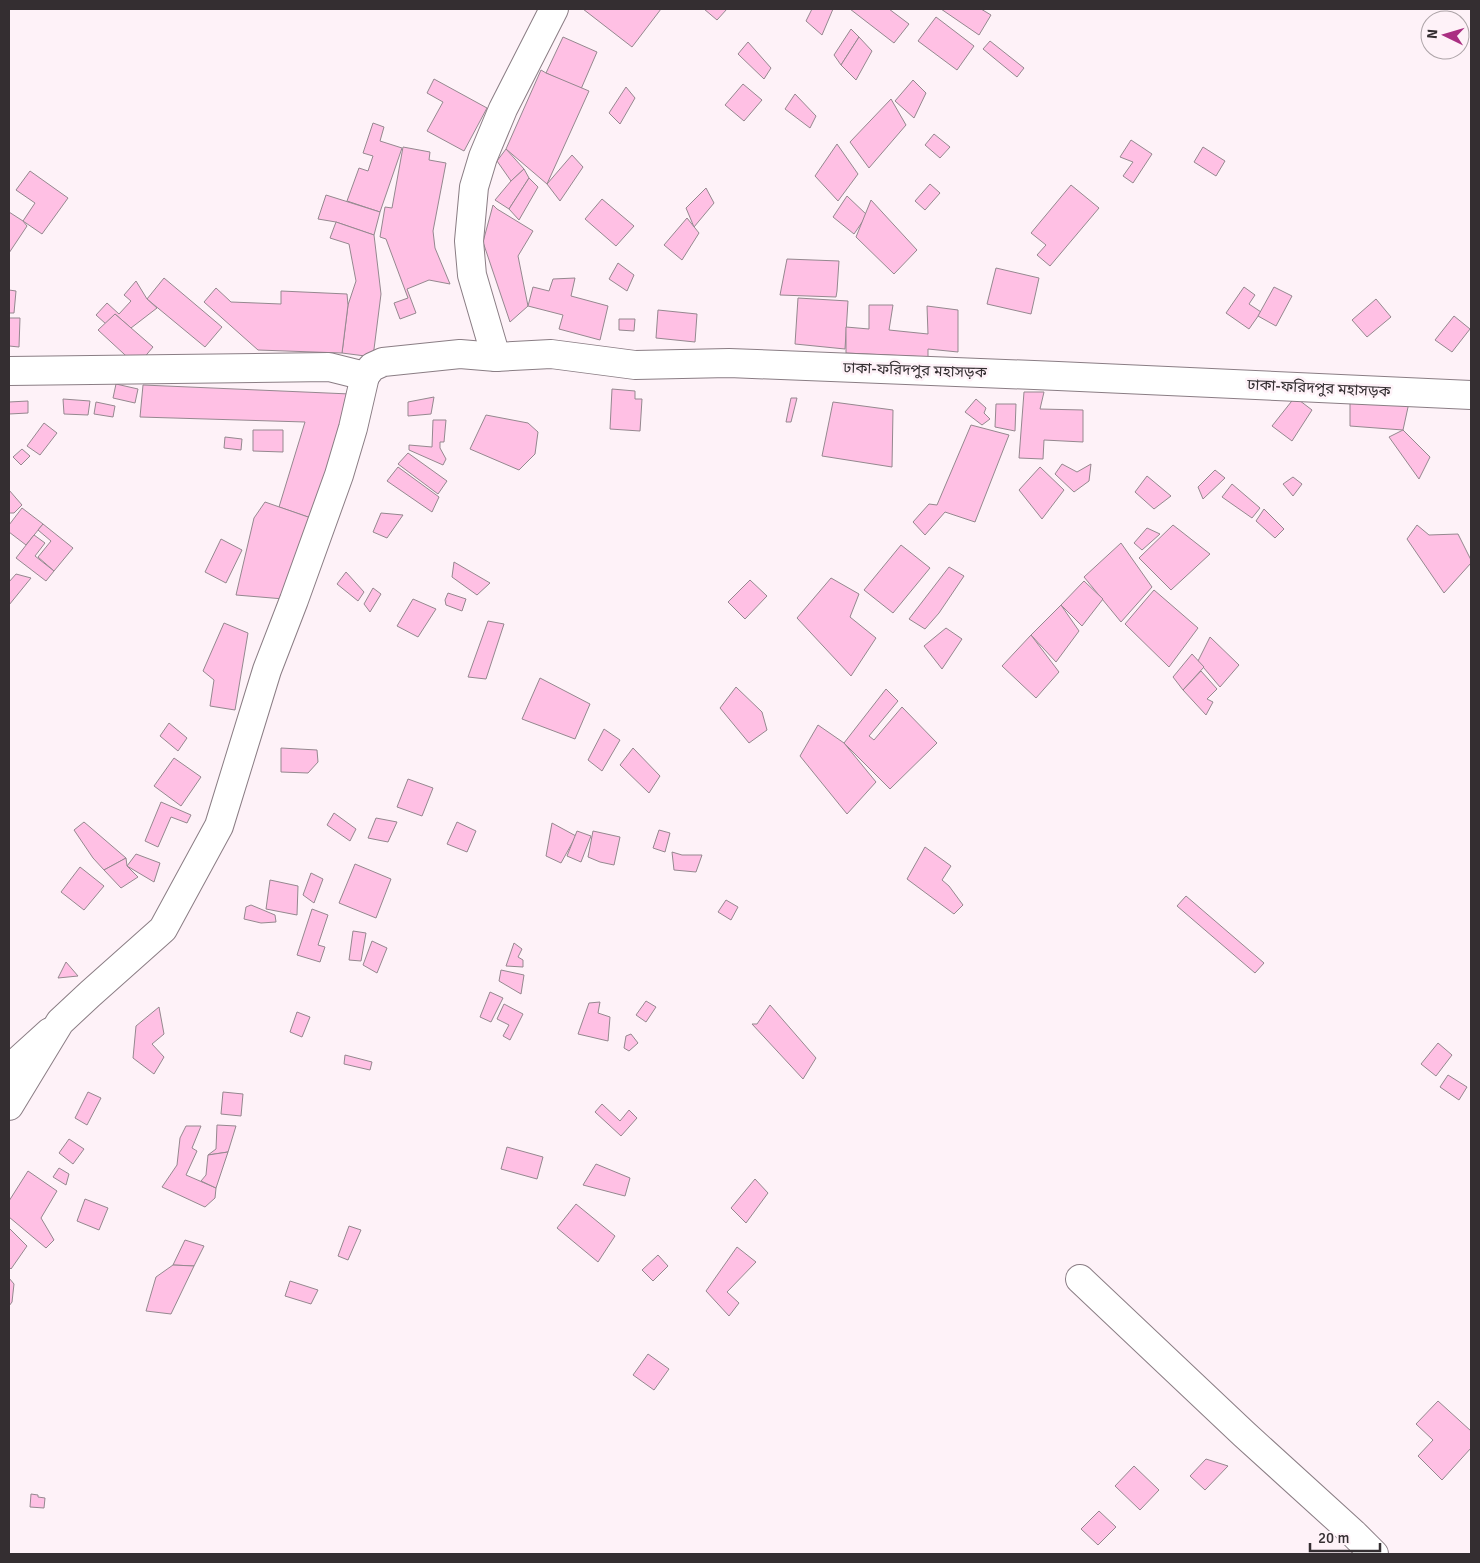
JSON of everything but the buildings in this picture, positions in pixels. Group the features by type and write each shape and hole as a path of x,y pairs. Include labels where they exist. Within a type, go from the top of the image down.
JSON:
{"main road":[{"path":"496,357 472,275 469,241 474,187 482,157 503,109 554,9"},
{"name":"ঢাকা-ফরিদপুর মহাসড়ক","path":"365,376 372,367 383,362 460,354 496,357 551,354 635,365 729,363 1068,376 1471,395"},
{"path":"9,371 329,367 365,376 353,428 339,474 267,670 219,826 163,929 9,1070"},
{"path":"9,1106 60,1022"},
{"path":"1080,1279 1374,1554"}]}
